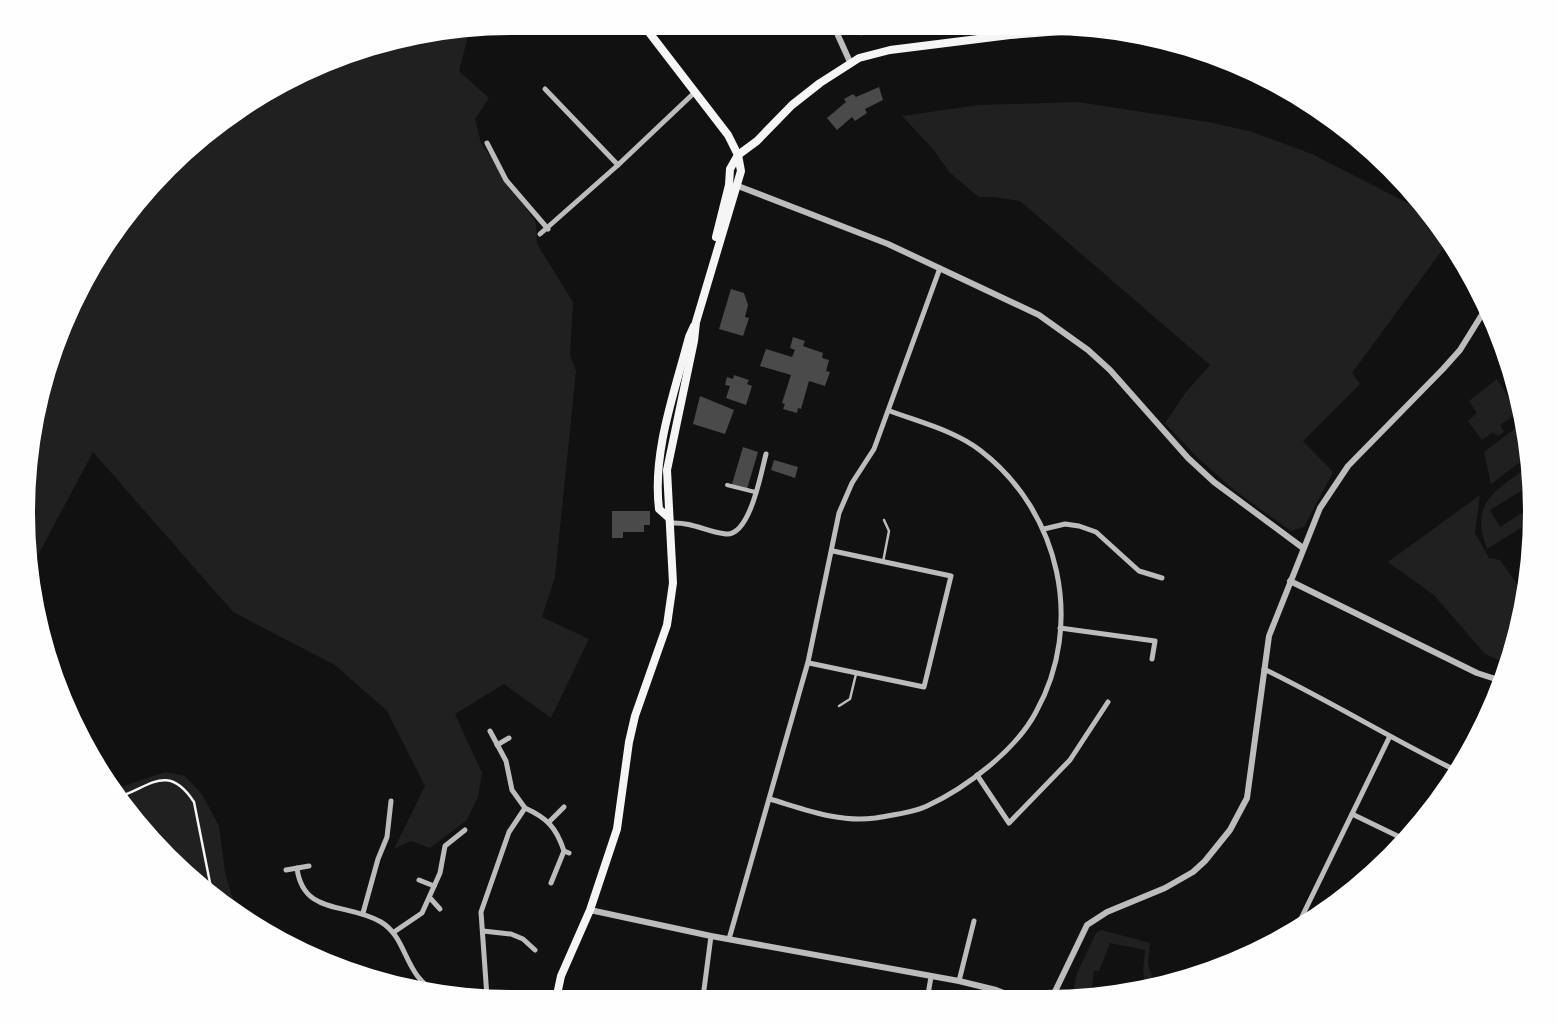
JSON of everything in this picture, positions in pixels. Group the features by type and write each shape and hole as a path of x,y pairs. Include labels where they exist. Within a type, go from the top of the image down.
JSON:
{"main road":[{"path":"559,990 566,960 590,910 617,828 635,716 667,625 673,583 668,520 659,508 656,490 660,456 689,337 741,171 728,135 651,35"},
{"path":"714,255 730,168 738,155 792,105 850,62 890,50 994,35"}],"street":[{"path":"838,35 850,62"},
{"path":"545,90 618,165"},
{"path":"540,234 694,93"},
{"path":"487,144 506,180 548,229"},
{"path":"738,186 888,244 1039,315 1088,350 1214,482 1303,548"},
{"path":"729,940 808,662 839,514 890,411 940,268"},
{"path":"1056,990 1087,926 1107,912 1193,872 1230,830 1247,798 1269,636 1320,508 1356,458 1444,369 1481,317"},
{"path":"770,799 838,818 872,818 925,807 977,776 1020,736 1037,711 1051,676 1060,628 1058,569 1044,528 1017,486 979,449 890,411"},
{"path":"668,520 727,535 736,532 746,521 766,454"},
{"path":"727,485 755,492"},
{"path":"1044,528 1064,524 1096,532 1139,571 1162,578"},
{"path":"808,662 924,687 950,576 833,550"},
{"path":"1290,581 1494,678"},
{"path":"1060,628 1155,640 1152,660"},
{"path":"1264,669 1449,767"},
{"path":"977,776 1008,822 1070,760 1108,702"},
{"path":"490,731 506,761 512,790 525,808 550,822 567,852 551,883"},
{"path":"497,745 509,738"},
{"path":"1303,915 1389,738"},
{"path":"363,913 387,836 391,802"},
{"path":"550,822 564,807"},
{"path":"487,989 481,912 509,832 525,808"},
{"path":"1352,814 1396,836"},
{"path":"394,932 422,913 440,873 445,846 464,830"},
{"path":"286,870 309,866"},
{"path":"297,868 306,895 320,903 363,913 394,932 412,971 423,982"},
{"path":"419,880 434,886"},
{"path":"430,898 440,909"},
{"path":"590,910 996,990"},
{"path":"959,982 974,921"},
{"path":"483,931 511,934 535,950"},
{"path":"704,990 711,936"},
{"path":"929,990 931,976"}],"lane":[{"path":"883,562 889,531 884,520"},
{"path":"839,706 850,699 856,673"}],"path":[{"path":"126,793 158,779 185,789 194,802 210,881"}],"shaded area":[{"path":"468,37 459,71 489,98 475,119 481,143 536,223 537,244 573,302 570,355 576,371 555,577 542,617 589,639 551,718 504,684 455,714 482,773 478,797 467,820 430,848 411,841 394,849 425,786 387,711 335,665 233,612 93,452 37,557 39,450 60,359 99,274 153,198 222,134 301,84 389,51"},
{"path":"1078,102 1252,132 1312,154 1410,204 1424,222 1443,247 1440,253 1352,373 1360,384 1303,441 1333,472 1304,527 1291,531 1234,490 1165,423 1210,365 1020,201 975,194 949,172 902,116 979,105"},
{"path":"1497,379 1509,399 1513,416 1500,425 1504,432 1498,436 1493,432 1482,440 1468,421 1477,413 1469,401"},
{"path":"1515,428 1520,462 1491,484 1484,452"},
{"path":"1521,472 1522,490 1490,510 1500,527 1523,512 1523,527 1487,549 1481,518 1490,497"},
{"path":"1480,495 1475,533 1489,558 1500,560 1518,584 1500,658 1485,654 1434,595 1388,562"},
{"path":"165,772 185,776 202,794 219,826 233,899 175,850 122,787"},
{"path":"1101,930 1150,943 1148,964 1152,978 1145,980 1145,950 1110,943 1099,971 1094,971 1092,988 1074,989 1096,933"}],"building":[{"path":"879,87 883,100 865,109 867,113 855,121 852,117 837,130 827,118 846,102 844,99"},
{"path":"731,289 744,293 748,305 745,317 749,318 743,336 719,329"},
{"path":"793,337 805,341 803,346 823,353 822,358 829,360 826,371 830,372 825,386 809,381 797,413 783,409 782,403 791,375 760,366 766,349 792,357"},
{"path":"734,375 749,380 747,384 752,386 746,405 726,398 730,386 725,385 727,377 733,379"},
{"path":"700,396 734,410 725,434 693,424"},
{"path":"743,447 758,452 747,489 732,484"},
{"path":"774,460 798,467 795,478 771,470"},
{"path":"612,511 650,511 650,525 644,525 644,532 623,532 623,538 612,538"}]}
